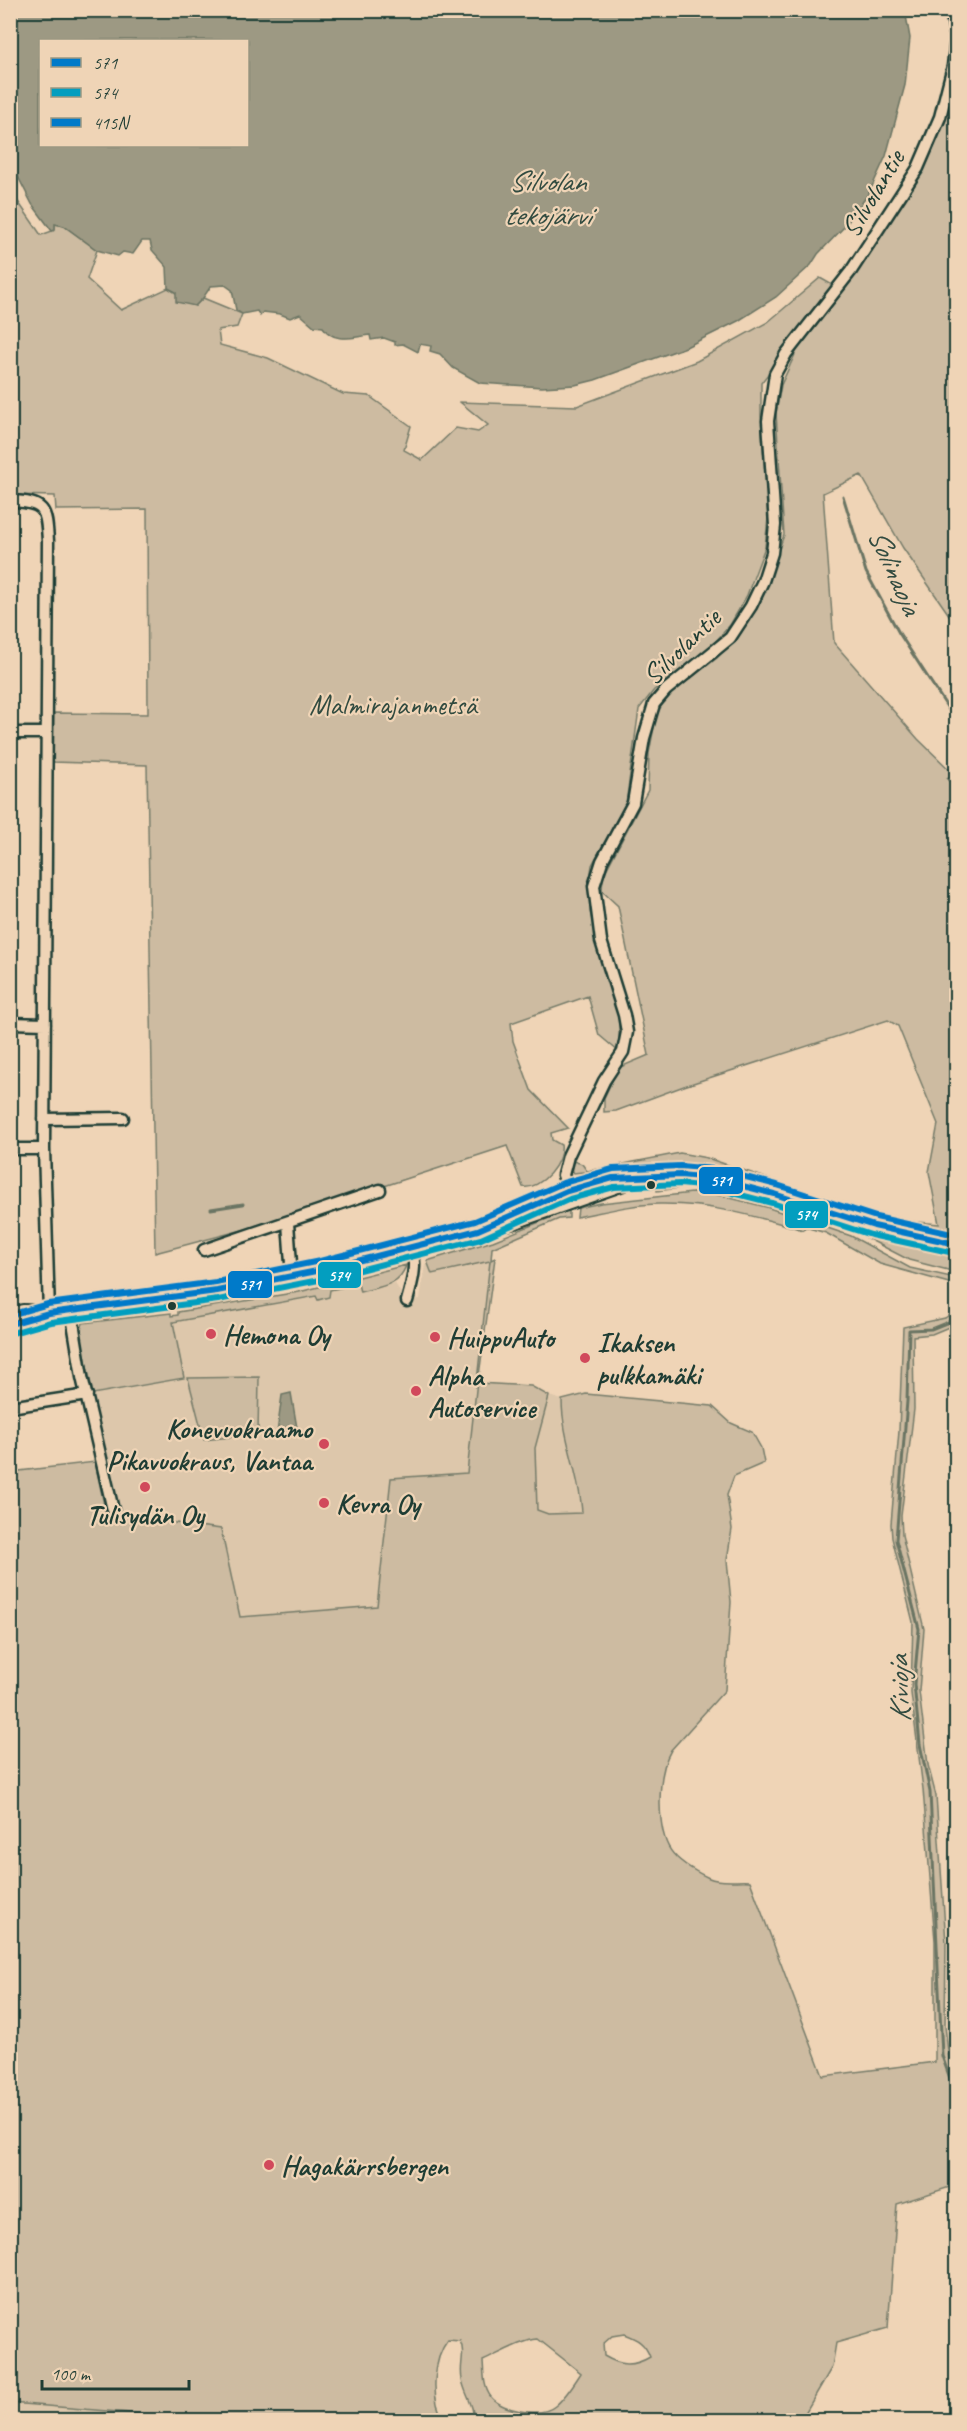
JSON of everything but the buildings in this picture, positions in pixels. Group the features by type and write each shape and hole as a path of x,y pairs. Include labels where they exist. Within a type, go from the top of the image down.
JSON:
{"main road":[{"path":"10,1324 49,1313 217,1291 292,1277 515,1221 569,1195 641,1177 680,1175 736,1183 874,1226 957,1244"},
{"path":"10,1314 49,1313"}],"street":[{"name":"Silvolantie","path":"569,1195 563,1175 568,1156 604,1081 623,1052 627,1032 601,941 594,886 602,861 633,803 644,738 654,704 666,690 730,638 751,606 763,581 772,553 775,525 768,421 775,374 786,354 851,271 918,168 940,117 953,66 956,38 951,10"},
{"path":"10,501 31,502 42,507 46,514 48,541 44,1149 49,1313"},
{"path":"10,733 46,733"},
{"path":"10,1023 45,1024"},
{"path":"44,1119 123,1118"},
{"path":"10,1149 44,1149"},
{"path":"204,1250 380,1190"},
{"path":"288,1223 292,1277"},
{"path":"407,1301 415,1260 412,1248"},
{"path":"71,1310 87,1395 113,1510"},
{"path":"10,1407 87,1395"}],"shaded area":[{"path":"492,1248 467,1473 391,1478 377,1606 240,1617 221,1529 106,1514 95,1462 107,1460 93,1394 184,1378 173,1322 317,1296 318,1300 329,1290 359,1284 361,1292 395,1283 405,1301 420,1299 425,1265"},
{"path":"549,1396 562,1400 562,1421 581,1496 582,1513 548,1514 537,1510 535,1448"},
{"path":"11,2403 215,2420 11,2420"}],"green space":[{"path":"956,82 956,625 903,548 861,475 823,493 834,643 918,739 956,776 956,1238 898,1226 784,1191 710,1173 672,1169 632,1171 591,1180 583,1172 573,1173 569,1165 570,1160 582,1164 587,1171 680,1153 707,1158 867,1212 897,1220 939,1224 929,1172 938,1124 898,1026 888,1020 684,1086 616,1111 604,1112 604,1098 618,1068 649,1055 618,906 602,891 603,876 648,790 649,753 656,717 665,698 717,658 741,633 765,589 784,535 776,413 781,385 798,348 874,248 932,152 948,114"},
{"name":"Malmirajanmetsä","path":"10,190 41,235 55,230 55,224 64,226 97,250 87,279 121,310 168,288 195,306 203,298 242,314 237,327 218,330 220,345 268,358 343,394 369,396 411,426 404,450 422,460 456,428 478,432 488,425 460,402 577,406 697,361 768,322 820,278 836,287 761,383 768,518 765,547 747,595 730,625 709,649 654,690 639,709 626,803 592,865 589,885 590,912 603,966 619,1015 619,1052 599,1035 588,996 511,1023 513,1041 531,1090 568,1128 551,1133 552,1140 561,1145 561,1152 550,1174 537,1184 523,1187 507,1146 280,1220 155,1253 147,765 53,762 54,713 148,714 147,509 56,510 55,496 11,495"},
{"path":"679,1181 719,1184 890,1237 956,1250 956,1272 909,1260 857,1233 744,1195 696,1186 657,1191 656,1186"},
{"path":"692,1193 714,1194 766,1207 851,1236 910,1268 956,1278 956,1285 880,1264 826,1233 805,1227 803,1230 750,1215 714,1208 649,1204 577,1217 578,1208 601,1203"},
{"path":"569,1210 569,1218 559,1219 492,1248 491,1260 495,1258 478,1383 531,1386 549,1396 535,1448 537,1510 548,1514 582,1513 578,1484 565,1429 562,1400 586,1394 712,1406 731,1423 752,1432 761,1448 764,1463 734,1476 727,1495 732,1529 727,1560 731,1602 725,1690 668,1756 661,1783 661,1819 666,1842 685,1865 713,1880 750,1881 823,2076 935,2062 935,1941 923,1789 911,1693 913,1622 892,1538 891,1524 899,1431 903,1327 945,1318 956,1310 956,1324 932,1334 913,1336 914,1409 901,1516 902,1535 924,1629 919,1691 928,1765 936,1796 946,1943 945,2026 950,2068 956,2086 956,2185 897,2204 888,2328 836,2343 832,2367 801,2420 473,2420 472,2409 462,2379 462,2346 460,2341 448,2340 439,2358 435,2379 437,2401 444,2420 215,2420 11,2403 11,1472 95,1462 106,1514 221,1529 240,1617 377,1606 391,1478 467,1473 490,1261 432,1274 427,1261 493,1241","holes":["624,2334 640,2342 650,2357 627,2364 604,2356 603,2344 612,2336","538,2339 581,2373 562,2399 549,2410 522,2411 496,2402 491,2397 484,2380 483,2361 518,2345"]},
{"path":"518,1226 468,1244 426,1254 429,1249"},
{"path":"402,1256 405,1260 333,1278 331,1275"},
{"path":"406,1265 394,1281 374,1289 360,1292 358,1284 330,1290 329,1297 318,1300 316,1296 173,1322 184,1378 93,1394 80,1333 83,1323 171,1313 171,1316 178,1315 178,1312 299,1292"},
{"path":"316,1277 317,1281 277,1290 277,1288"},
{"path":"270,1289 270,1292 184,1306 208,1298"},
{"path":"259,1377 258,1434 204,1440 188,1378"}],"water":[{"name":"Silvolan tekojärvi","path":"905,10 910,38 905,85 886,156 869,193 845,226 818,254 811,265 776,297 738,321 686,347 575,385 542,387 480,383 453,368 440,354 430,351 431,346 420,344 418,352 403,344 395,345 395,342 384,338 371,340 370,335 338,338 332,336 323,327 314,326 300,314 290,318 263,312 260,316 257,311 242,314 236,310 232,290 225,285 211,286 195,306 176,302 176,292 168,288 167,267 152,250 150,241 142,241 133,254 123,252 118,256 97,250 64,226 55,224 55,230 52,231 32,204 11,163 11,11"},
{"path":"291,1393 297,1428 277,1433 282,1395"}],"waterway":[{"name":"Solinaoja","path":"843,496 866,572 899,633 956,718"},
{"path":"948,779 956,787"},
{"path":"211,1209 243,1204"},
{"name":"Kivioja","path":"956,1319 931,1329 909,1330 907,1401 896,1540 919,1629 914,1684 920,1744 930,1792 942,2056 956,2095"}],"transit line":[{"name":"415N","path":"10,1315 48,1304 216,1282 320,1261 475,1221 563,1183 613,1169 680,1166 714,1169 777,1185 876,1217 956,1235"},
{"name":"571","path":"10,1324 49,1313 217,1291 322,1270 478,1230 567,1191 613,1178 680,1175 712,1178 774,1194 874,1226 956,1244"},
{"name":"574","path":"12,1333 51,1322 218,1300 324,1279 481,1239 570,1199 614,1187 680,1184 710,1187 772,1203 871,1235 954,1253"}],"place":[{"name":"Hemona Oy","path":"211,1334"},
{"name":"HuippuAuto","path":"435,1337"},
{"name":"Ikaksen pulkkamäki","path":"585,1358"},
{"name":"Alpha Autoservice","path":"416,1391"},
{"name":"Konevuokraamo Pikavuokraus, Vantaa","path":"324,1444"},
{"name":"Tulisydän Oy","path":"145,1487"},
{"name":"Kevra Oy","path":"324,1503"},
{"name":"Hagakärrsbergen","path":"269,2165"}]}
